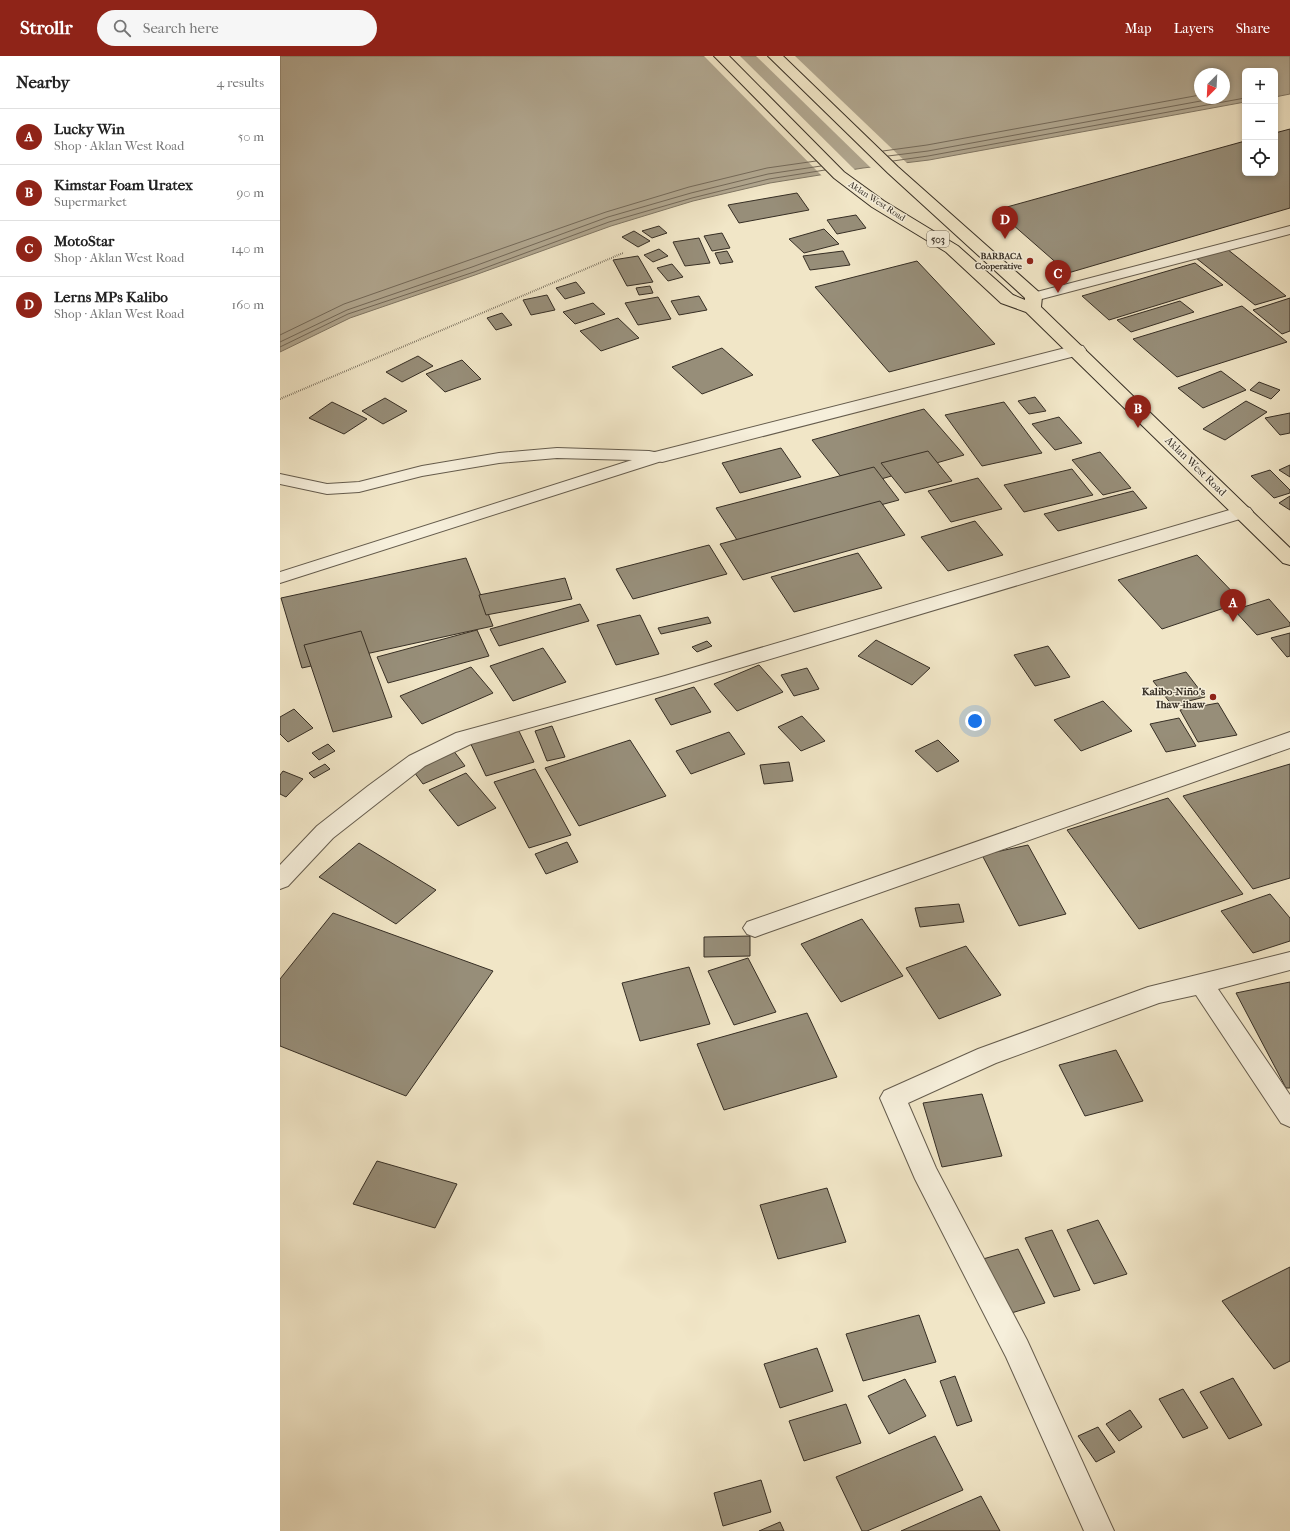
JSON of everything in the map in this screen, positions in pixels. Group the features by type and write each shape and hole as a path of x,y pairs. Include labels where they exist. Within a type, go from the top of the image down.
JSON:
{"main road":[{"name":"Aklan West Road","path":"721,56 839,175 878,204 952,249 1007,299 1033,303"},
{"name":"Aklan West Road","path":"775,56 1033,303 1077,350 1290,559"}],"street":[{"path":"662,456 1077,350"},
{"path":"280,880 325,832 376,792 417,762 464,738 677,680 1242,512"},
{"path":"755,928 1290,740"},
{"path":"1098,1531 1016,1349 924,1171 893,1098 987,1056 1157,994 1290,961"},
{"path":"1202,984 1290,1116"}],"lane":[{"path":"1033,303 1290,230"},
{"path":"280,479 327,489 359,487 422,471 499,458 556,453 662,456"},
{"path":"280,578 662,456"}],"path":[{"path":"280,399 623,253"}],"water":[{"path":"280,56 1290,56 1290,94 1278,96 1278,68 1242,68 1242,103 929,160 863,168 770,183 693,201 611,226 350,318 280,352"}],"pier":[{"path":"704,56 740,56 856,171 823,177"},
{"path":"756,56 795,56 909,165 872,169"}],"building":[{"path":"1290,129 1290,208 1068,273 996,210 1242,142 1242,176 1278,176 1278,132"},
{"path":"797,193 809,210 739,223 728,205"},
{"path":"856,215 866,228 837,234 827,220"},
{"path":"659,226 667,233 652,238 642,231"},
{"path":"824,229 839,244 804,253 789,239"},
{"path":"634,231 650,241 638,247 622,237"},
{"path":"722,233 730,248 712,251 704,236"},
{"path":"699,238 710,263 685,266 673,242"},
{"path":"659,249 668,256 653,262 644,255"},
{"path":"1227,249 1286,296 1255,305 1196,258"},
{"path":"727,251 733,262 720,264 715,253"},
{"path":"843,251 850,265 810,270 803,256"},
{"path":"638,256 653,282 627,286 613,260"},
{"path":"917,261 995,344 889,372 815,287"},
{"path":"1195,263 1223,285 1109,320 1082,296"},
{"path":"672,264 683,277 668,281 657,268"},
{"path":"576,282 585,293 565,299 556,288"},
{"path":"650,286 653,293 639,295 636,288"},
{"path":"547,295 555,310 531,315 523,300"},
{"path":"699,296 707,310 679,315 671,301"},
{"path":"658,297 671,319 638,325 625,303"},
{"path":"1290,298 1290,331 1282,334 1253,310"},
{"path":"1180,301 1194,312 1131,332 1117,320"},
{"path":"593,303 605,314 575,324 563,312"},
{"path":"1242,306 1287,342 1177,377 1133,339"},
{"path":"502,313 512,325 496,330 487,318"},
{"path":"618,318 639,338 601,351 580,331"},
{"path":"722,348 753,375 702,394 672,367"},
{"path":"418,356 433,366 402,382 386,372"},
{"path":"462,360 481,379 445,392 426,374"},
{"path":"1221,371 1246,390 1203,408 1178,388"},
{"path":"1259,382 1280,390 1271,399 1250,390"},
{"path":"1035,397 1046,411 1029,414 1018,401"},
{"path":"385,398 407,411 383,424 362,411"},
{"path":"1246,401 1267,412 1225,440 1203,429"},
{"path":"332,402 367,419 344,434 309,418"},
{"path":"1004,402 1042,453 982,466 945,415"},
{"path":"924,409 964,455 850,488 812,440"},
{"path":"1290,413 1290,433 1280,435 1265,418"},
{"path":"1059,417 1082,443 1055,450 1032,424"},
{"path":"781,448 801,477 740,493 722,463"},
{"path":"928,451 952,481 905,493 881,463"},
{"path":"1100,452 1131,488 1103,495 1072,460"},
{"path":"1290,465 1290,477 1279,470"},
{"path":"874,467 899,500 739,543 716,508"},
{"path":"1072,469 1093,495 1024,512 1004,485"},
{"path":"1270,470 1290,490 1290,493 1274,498 1251,476"},
{"path":"978,478 1002,509 951,522 928,491"},
{"path":"1133,491 1147,508 1058,531 1044,514"},
{"path":"1290,496 1290,510 1279,503"},
{"path":"880,501 905,535 743,580 720,544"},
{"path":"975,521 1003,555 948,571 921,537"},
{"path":"709,545 727,574 633,599 616,569"},
{"path":"858,553 882,588 794,612 771,577"},
{"path":"1197,555 1242,602 1162,629 1118,580"},
{"path":"466,558 493,626 302,668 281,598"},
{"path":"565,578 572,599 486,615 479,595"},
{"path":"1269,599 1290,623 1290,626 1257,635 1234,610"},
{"path":"580,604 589,621 499,646 490,629"},
{"path":"640,615 659,654 616,665 597,625"},
{"path":"708,617 711,623 661,634 658,628"},
{"path":"477,630 489,656 388,683 377,657"},
{"path":"361,631 392,717 333,732 304,645"},
{"path":"1290,633 1290,656 1287,657 1271,638"},
{"path":"876,640 930,668 912,685 858,656"},
{"path":"707,641 712,646 697,652 692,647"},
{"path":"1048,646 1070,677 1035,686 1014,655"},
{"path":"543,648 566,682 513,701 490,666"},
{"path":"759,665 783,692 737,711 714,684"},
{"path":"471,667 493,693 422,724 400,696"},
{"path":"807,668 819,689 794,696 781,675"},
{"path":"1186,672 1205,697 1172,705 1153,681"},
{"path":"694,687 711,712 671,725 655,699"},
{"path":"1103,701 1132,731 1081,751 1054,720"},
{"path":"1218,703 1237,735 1198,742 1180,710"},
{"path":"294,709 313,728 288,742 280,734 280,717"},
{"path":"802,716 825,741 801,751 778,727"},
{"path":"1179,718 1196,746 1166,752 1150,724"},
{"path":"516,725 534,762 486,776 468,738"},
{"path":"552,726 565,757 547,761 535,731"},
{"path":"729,732 745,754 691,774 676,751"},
{"path":"630,740 666,796 579,826 545,768"},
{"path":"938,740 959,761 937,772 915,751"},
{"path":"328,744 335,751 319,760 312,753"},
{"path":"453,750 465,766 423,784 411,768"},
{"path":"789,762 793,781 764,784 760,765"},
{"path":"325,764 330,769 314,778 309,773"},
{"path":"1290,764 1290,878 1253,889 1183,796"},
{"path":"535,769 571,835 529,848 494,782"},
{"path":"283,771 303,779 286,797 280,794 280,775"},
{"path":"466,773 496,808 458,826 429,790"},
{"path":"1168,798 1243,894 1139,929 1067,830"},
{"path":"567,842 578,862 546,874 535,854"},
{"path":"359,843 436,890 396,924 319,877"},
{"path":"1028,845 1066,914 1019,926 982,855"},
{"path":"1270,894 1290,918 1290,941 1253,953 1221,911"},
{"path":"959,904 964,922 920,927 915,908"},
{"path":"333,913 493,971 406,1096 280,1046 280,979"},
{"path":"862,919 903,976 841,1002 801,944"},
{"path":"750,936 750,956 704,957 704,937"},
{"path":"966,946 1001,995 939,1019 906,968"},
{"path":"748,958 776,1012 734,1025 708,971"},
{"path":"689,967 710,1024 640,1041 622,983"},
{"path":"1290,982 1290,1088 1286,1088 1236,993"},
{"path":"807,1013 837,1077 724,1110 697,1044"},
{"path":"1116,1050 1143,1101 1085,1116 1059,1065"},
{"path":"982,1094 1002,1156 942,1167 923,1103"},
{"path":"377,1161 457,1184 435,1228 353,1204"},
{"path":"827,1188 846,1242 778,1259 760,1205"},
{"path":"1098,1220 1127,1274 1094,1284 1067,1230"},
{"path":"1052,1230 1080,1290 1054,1297 1025,1238"},
{"path":"1018,1249 1045,1303 1008,1314 983,1259"},
{"path":"1290,1267 1290,1361 1274,1369 1222,1301"},
{"path":"919,1315 936,1362 863,1381 846,1334"},
{"path":"817,1348 833,1391 780,1408 764,1364"},
{"path":"955,1376 972,1421 957,1426 940,1381"},
{"path":"1233,1378 1262,1425 1229,1439 1200,1392"},
{"path":"905,1379 926,1416 889,1434 868,1396"},
{"path":"1183,1389 1208,1428 1183,1438 1159,1399"},
{"path":"846,1404 861,1443 804,1461 789,1421"},
{"path":"1130,1410 1142,1427 1119,1441 1106,1424"},
{"path":"1098,1427 1115,1452 1096,1462 1078,1436"},
{"path":"935,1436 963,1490 867,1531 862,1531 836,1477"},
{"path":"761,1480 771,1512 723,1526 714,1493"},
{"path":"981,1496 1000,1531 901,1531"},
{"path":"780,1522 784,1531 759,1531"}],"place":[{"name":"Lerns MPs Kalibo","path":"1005,239"},
{"name":"BARBACA Cooperative","path":"1030,261"},
{"name":"MotoStar","path":"1058,293"},
{"name":"Kimstar Foam Uratex","path":"1138,428"},
{"name":"Lucky Win","path":"1233,622"},
{"name":"Kalibo-Niño's Ihaw-ihaw","path":"1213,697"}]}
